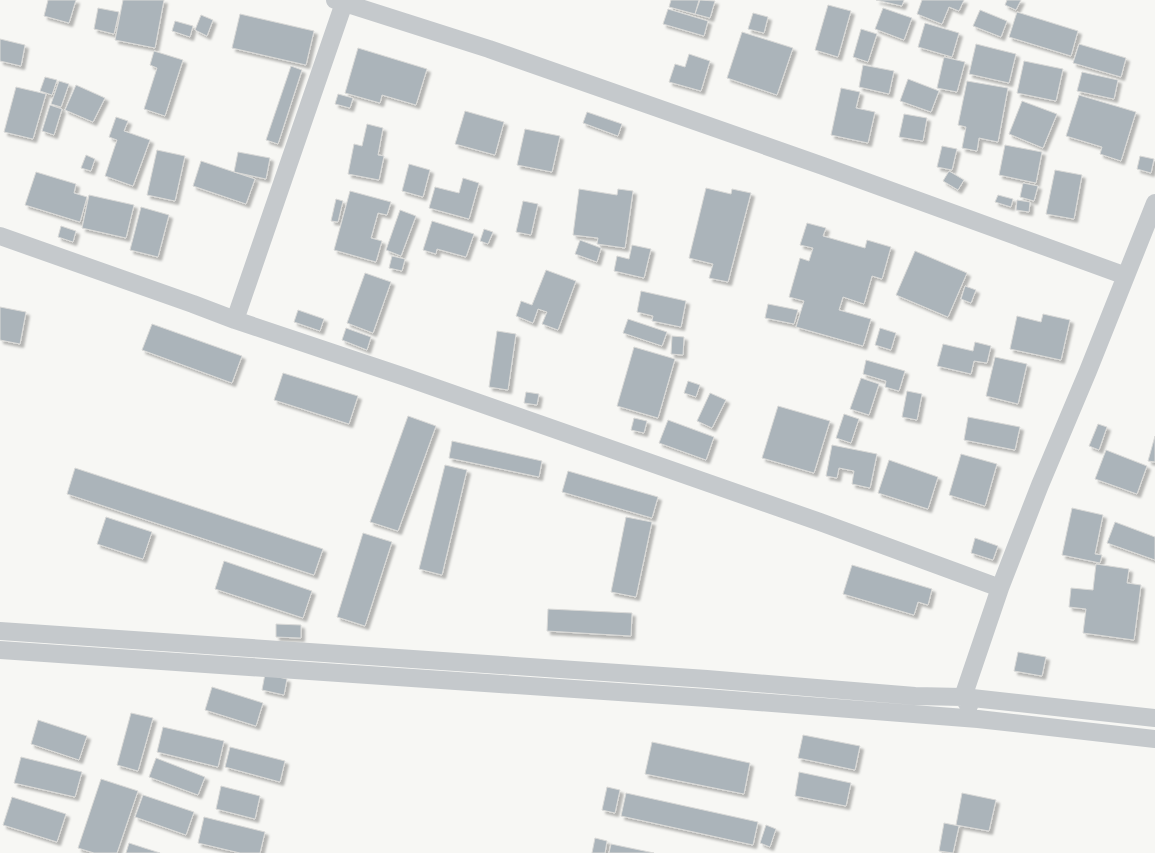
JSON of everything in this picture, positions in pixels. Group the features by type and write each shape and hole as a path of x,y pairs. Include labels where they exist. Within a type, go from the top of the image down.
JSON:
{"street":[{"path":"235,320 341,1 489,49 823,166 1126,276"},
{"path":"963,696 1000,588 1040,485 1155,203"},
{"path":"0,236 235,320 405,377 820,522 1000,588"},
{"path":"0,630 707,679 915,696 963,696 1155,718"},
{"path":"0,650 700,698 978,719 1155,739"},
{"path":"963,696 978,719"}],"building":[{"path":"48,0 76,0 69,23 44,16"},
{"path":"123,0 164,0 155,48 115,40"},
{"path":"671,0 699,0 695,14 669,7"},
{"path":"700,0 715,1 710,18 695,14"},
{"path":"876,0 904,0 902,6"},
{"path":"922,0 964,0 959,11 949,7 942,24 917,14"},
{"path":"1007,0 1021,0 1016,10 1005,5"},
{"path":"828,5 851,11 838,57 815,50"},
{"path":"98,8 119,12 114,34 94,29"},
{"path":"883,8 912,18 904,40 875,29"},
{"path":"668,9 708,21 704,36 663,24"},
{"path":"980,10 1007,21 1001,37 973,26"},
{"path":"1017,12 1078,31 1071,56 1009,37"},
{"path":"753,13 768,17 764,33 748,29"},
{"path":"240,14 314,31 306,65 232,48"},
{"path":"201,15 213,20 207,36 195,30"},
{"path":"175,21 193,26 190,37 172,31"},
{"path":"925,23 959,33 952,57 918,47"},
{"path":"861,29 877,34 868,62 853,57"},
{"path":"742,32 793,48 777,95 727,78"},
{"path":"0,39 25,45 21,66 0,61"},
{"path":"976,44 1016,54 1009,83 969,74"},
{"path":"1079,44 1126,58 1121,77 1073,63"},
{"path":"358,48 427,69 416,105 382,95 380,103 345,93"},
{"path":"154,51 183,60 165,116 144,109 157,68 150,65"},
{"path":"689,54 710,61 701,91 669,82 675,64 685,67"},
{"path":"944,57 965,62 957,92 937,88"},
{"path":"1024,61 1063,69 1056,101 1017,93"},
{"path":"863,65 894,71 889,94 859,87"},
{"path":"291,66 302,70 278,144 266,140"},
{"path":"1082,72 1118,80 1114,99 1077,91"},
{"path":"45,77 57,80 52,95 40,91"},
{"path":"908,79 939,91 931,112 900,101"},
{"path":"59,81 69,84 61,107 51,104"},
{"path":"967,81 1008,88 998,142 979,138 977,151 962,148 966,127 958,125"},
{"path":"76,85 105,98 93,122 65,110"},
{"path":"16,87 46,94 33,139 4,132"},
{"path":"841,88 860,92 856,108 875,112 868,143 831,135"},
{"path":"338,94 353,98 350,108 335,104"},
{"path":"1079,95 1136,112 1121,161 1100,154 1102,147 1066,136"},
{"path":"1022,101 1057,114 1043,148 1009,134"},
{"path":"50,105 62,109 54,135 42,131"},
{"path":"465,111 504,122 495,155 455,144"},
{"path":"587,112 622,124 618,136 583,123"},
{"path":"904,114 927,118 923,141 899,137"},
{"path":"116,117 128,121 124,131 150,140 133,186 105,176 117,140 109,137"},
{"path":"367,124 383,128 378,155 384,156 379,180 348,174 354,144 362,146"},
{"path":"525,129 560,136 552,172 517,165"},
{"path":"1005,145 1042,152 1036,183 999,175"},
{"path":"942,146 957,149 952,170 937,167"},
{"path":"157,150 185,156 175,201 147,195"},
{"path":"238,152 270,158 266,179 234,172"},
{"path":"86,155 95,159 91,171 81,168"},
{"path":"1140,156 1154,159 1151,173 1137,169"},
{"path":"201,161 255,179 246,204 193,186"},
{"path":"409,164 430,170 423,197 402,191"},
{"path":"1055,170 1082,175 1074,219 1046,214"},
{"path":"949,171 964,180 958,190 943,181"},
{"path":"36,172 76,184 74,193 87,197 80,222 25,205"},
{"path":"463,178 479,183 469,219 429,208 435,187 459,193"},
{"path":"1023,183 1038,186 1034,201 1020,197"},
{"path":"706,188 731,194 732,189 751,193 728,282 709,278 713,264 689,258"},
{"path":"579,189 617,195 618,189 633,191 625,248 597,244 598,238 573,235"},
{"path":"350,191 391,202 387,215 378,213 371,238 382,241 376,262 334,250"},
{"path":"89,195 134,205 126,238 82,228"},
{"path":"998,195 1013,199 1011,207 995,202"},
{"path":"336,199 343,201 338,222 331,221"},
{"path":"1017,200 1030,202 1029,212 1016,210"},
{"path":"523,201 538,204 531,235 516,232"},
{"path":"141,207 169,215 158,257 130,250"},
{"path":"400,210 416,216 401,256 386,250"},
{"path":"432,221 474,234 466,257 437,249 436,254 423,250"},
{"path":"807,223 826,228 823,236 865,248 867,240 891,247 882,279 872,276 864,304 843,297 839,310 871,319 863,346 796,327 804,301 789,297 800,258 809,261 813,248 800,245"},
{"path":"61,226 76,231 73,242 58,237"},
{"path":"484,229 493,232 488,244 480,241"},
{"path":"580,240 601,248 597,262 575,254"},
{"path":"632,245 651,249 644,278 614,271 617,256 629,259"},
{"path":"915,251 967,273 948,317 896,295"},
{"path":"392,256 405,259 402,271 389,268"},
{"path":"546,270 576,281 558,330 542,324 547,312 538,309 533,323 516,316 521,301 532,305"},
{"path":"365,273 391,282 373,333 347,323"},
{"path":"965,286 976,290 971,303 961,299"},
{"path":"641,291 686,301 681,327 652,321 653,316 637,312"},
{"path":"768,304 798,310 794,324 765,318"},
{"path":"0,307 26,312 20,344 0,340"},
{"path":"298,310 324,319 320,331 294,322"},
{"path":"1043,314 1070,320 1061,360 1010,349 1017,316 1041,322"},
{"path":"628,319 667,332 662,346 623,333"},
{"path":"152,324 242,356 232,383 142,350"},
{"path":"346,328 371,337 367,350 342,340"},
{"path":"880,328 896,333 891,350 875,345"},
{"path":"497,331 516,334 508,390 489,387"},
{"path":"672,336 684,337 683,355 671,354"},
{"path":"975,342 991,346 987,363 974,361 971,374 937,366 943,344 973,351"},
{"path":"634,347 675,359 658,418 617,406"},
{"path":"995,357 1027,364 1018,404 986,396"},
{"path":"866,360 905,371 899,391 885,387 886,381 863,374"},
{"path":"283,373 358,396 349,424 274,400"},
{"path":"861,378 879,384 869,415 850,409"},
{"path":"688,381 700,385 696,397 684,393"},
{"path":"907,391 922,394 917,420 902,417"},
{"path":"526,392 539,394 537,405 524,403"},
{"path":"710,393 726,400 712,428 697,421"},
{"path":"778,406 830,421 814,473 762,458"},
{"path":"844,414 859,419 851,443 836,438"},
{"path":"408,416 436,426 398,531 370,522"},
{"path":"968,417 1020,427 1015,450 964,440"},
{"path":"634,418 647,421 644,433 631,430"},
{"path":"668,420 714,437 706,460 659,443"},
{"path":"1098,424 1107,427 1099,450 1089,446"},
{"path":"1155,436 1155,462 1148,461"},
{"path":"452,441 542,461 539,477 449,458"},
{"path":"832,445 877,454 870,488 852,484 854,471 839,468 837,478 826,476"},
{"path":"1106,450 1147,466 1137,494 1095,479"},
{"path":"961,454 997,464 985,506 949,495"},
{"path":"889,460 938,477 928,509 878,493"},
{"path":"445,465 467,470 442,575 419,569"},
{"path":"75,468 323,549 314,575 67,494"},
{"path":"568,471 658,497 652,518 562,492"},
{"path":"1072,508 1103,515 1095,554 1102,555 1100,563 1062,555"},
{"path":"106,517 152,532 143,559 97,544"},
{"path":"626,517 652,522 636,597 611,592"},
{"path":"1115,522 1155,537 1155,560 1107,543"},
{"path":"363,533 392,542 365,626 337,617"},
{"path":"975,538 998,546 993,560 971,553"},
{"path":"224,561 312,591 303,618 215,589"},
{"path":"1096,564 1129,569 1127,583 1141,585 1134,640 1083,633 1086,609 1069,607 1071,588 1093,590"},
{"path":"852,565 932,589 928,605 918,602 914,615 843,594"},
{"path":"548,609 632,613 631,636 547,631"},
{"path":"276,624 301,625 301,638 276,637"},
{"path":"1018,652 1046,657 1042,676 1014,671"},
{"path":"265,674 287,679 284,695 262,690"},
{"path":"212,687 263,703 256,726 205,710"},
{"path":"131,713 153,718 138,771 117,765"},
{"path":"38,720 87,736 79,760 31,744"},
{"path":"163,727 224,741 218,767 157,752"},
{"path":"803,735 860,746 855,770 798,758"},
{"path":"652,742 750,763 744,794 645,774"},
{"path":"230,747 285,761 280,782 225,767"},
{"path":"21,757 82,772 75,797 14,783"},
{"path":"156,758 205,777 198,795 149,777"},
{"path":"799,772 851,783 846,806 795,796"},
{"path":"101,779 138,791 117,853 94,853 78,848"},
{"path":"221,786 260,796 255,819 216,809"},
{"path":"607,787 620,790 615,813 602,810"},
{"path":"626,793 758,822 753,845 621,816"},
{"path":"962,793 996,800 989,831 956,825"},
{"path":"143,795 194,812 186,835 135,817"},
{"path":"12,797 66,814 57,842 3,825"},
{"path":"204,817 265,832 260,853 240,853 198,843"},
{"path":"944,823 959,826 953,853 939,851"},
{"path":"766,825 776,829 770,847 760,843"},
{"path":"595,838 607,841 605,853 592,853"},
{"path":"129,843 160,853 126,853"},
{"path":"611,844 654,853 609,853"}]}
